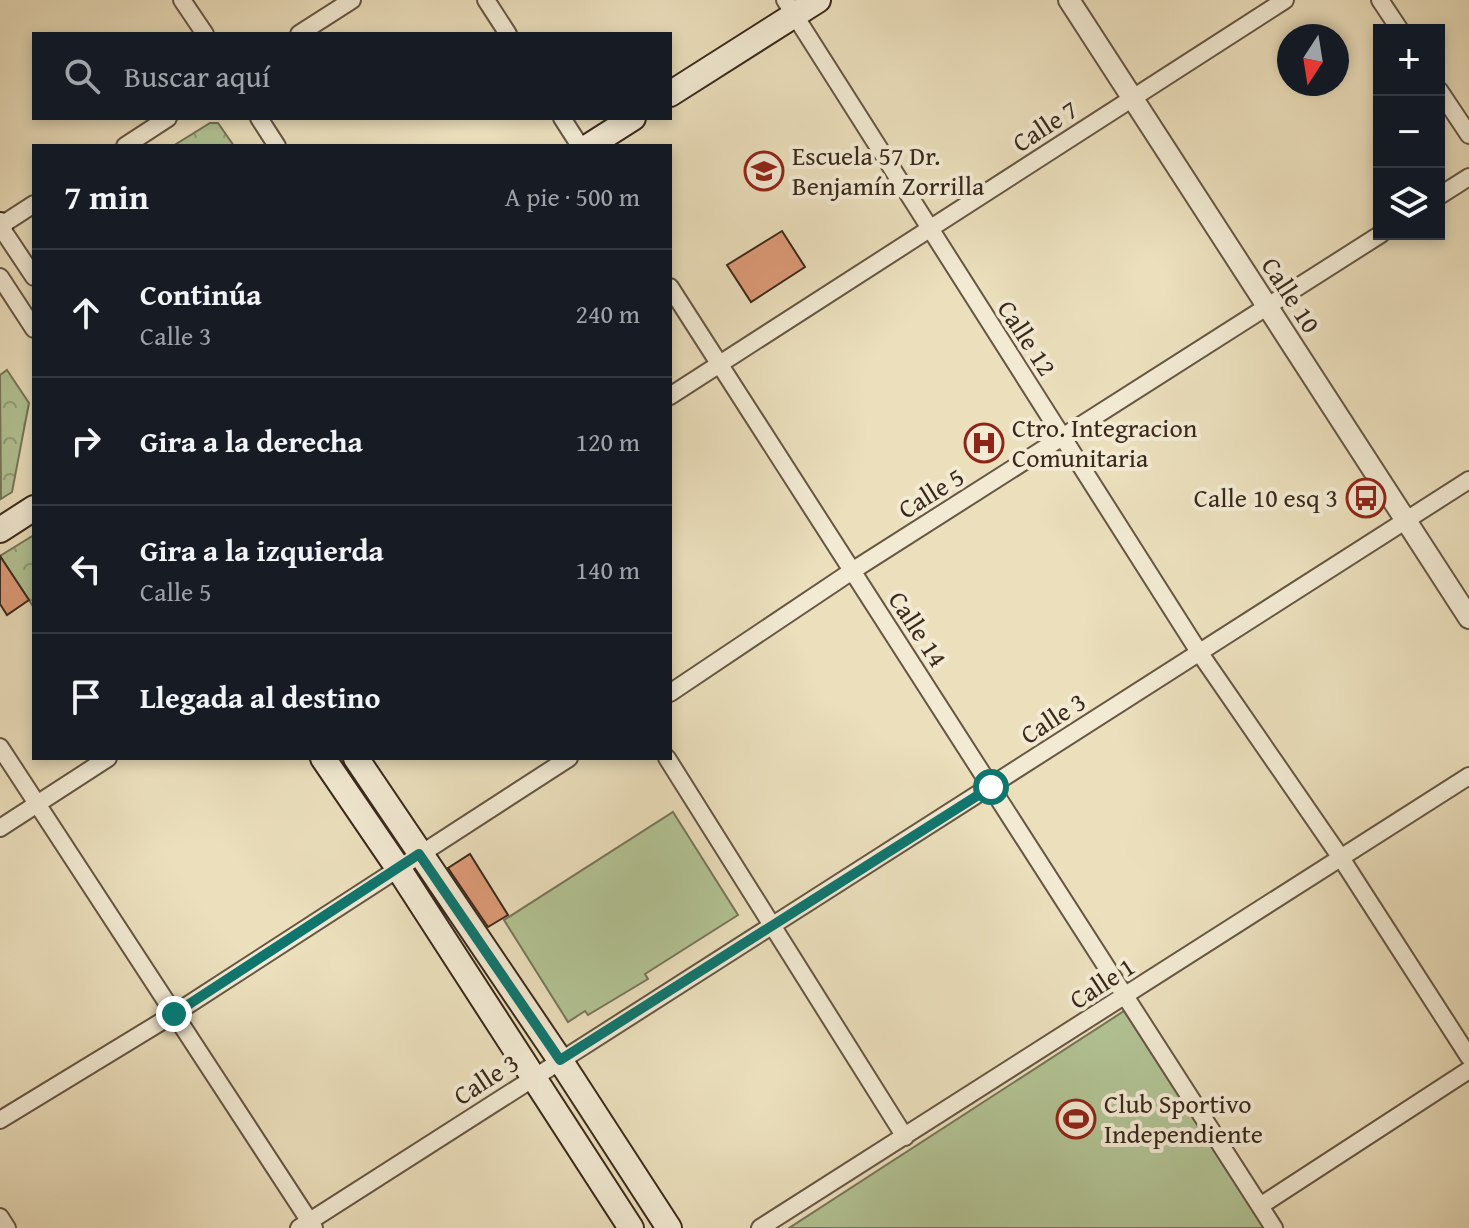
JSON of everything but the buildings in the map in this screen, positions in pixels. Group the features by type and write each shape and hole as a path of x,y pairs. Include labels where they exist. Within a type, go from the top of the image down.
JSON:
{"main road":[{"path":"672,93 790,8 818,0"},
{"path":"592,144 630,120"},
{"path":"0,530 32,509"},
{"path":"324,760 398,868 631,1228"},
{"path":"357,760 560,1060 669,1228"}],"street":[{"path":"182,0 204,32"},
{"path":"302,32 352,0"},
{"path":"486,0 507,32"},
{"name":"Calle 10","path":"1069,0 1469,618"},
{"name":"Calle 7","path":"672,395 1285,0"},
{"path":"1380,0 1396,24"},
{"name":"Calle 12","path":"790,8 1199,652 1341,858 1469,1057"},
{"path":"1443,96 1469,135"},
{"path":"128,144 165,120"},
{"path":"260,120 276,144"},
{"path":"563,120 579,144"},
{"path":"1445,192 1469,177"},
{"path":"32,205 0,226 32,274"},
{"name":"Calle 5","path":"672,692 852,571 1373,239"},
{"path":"0,277 32,326"},
{"name":"Calle 14","path":"672,290 1274,1228"},
{"name":"Calle 3","path":"307,1226 560,1060 1469,480"},
{"path":"0,747 174,1014 307,1226"},
{"path":"0,828 105,760"},
{"path":"0,1120 174,1014 566,760"},
{"path":"668,760 905,1137"},
{"name":"Calle 1","path":"760,1228 1469,776"},
{"path":"1260,1206 1469,1070"},
{"path":"0,1217 7,1228"}],"green space":[{"path":"210,123 218,123 233,144 176,144"},
{"path":"7,370 29,403 12,492 1,499 0,375"},
{"path":"32,536 32,605 0,556"},
{"path":"673,812 738,915 645,974 648,979 588,1015 585,1011 568,1022 504,920"},
{"name":"Club Sportivo Independiente","path":"1124,1011 1265,1228 789,1228"}],"place":[{"name":"Escuela 57 Dr. Benjamín Zorrilla","path":"764,171"},
{"name":"Ctro. Integracion Comunitaria","path":"984,443"},
{"name":"Calle 10 esq 3","path":"1366,498"},
{"name":"Club Sportivo Independiente","path":"1076,1119"}],"route":[{"path":"174,1014 419,854 560,1060 991,787"}]}
